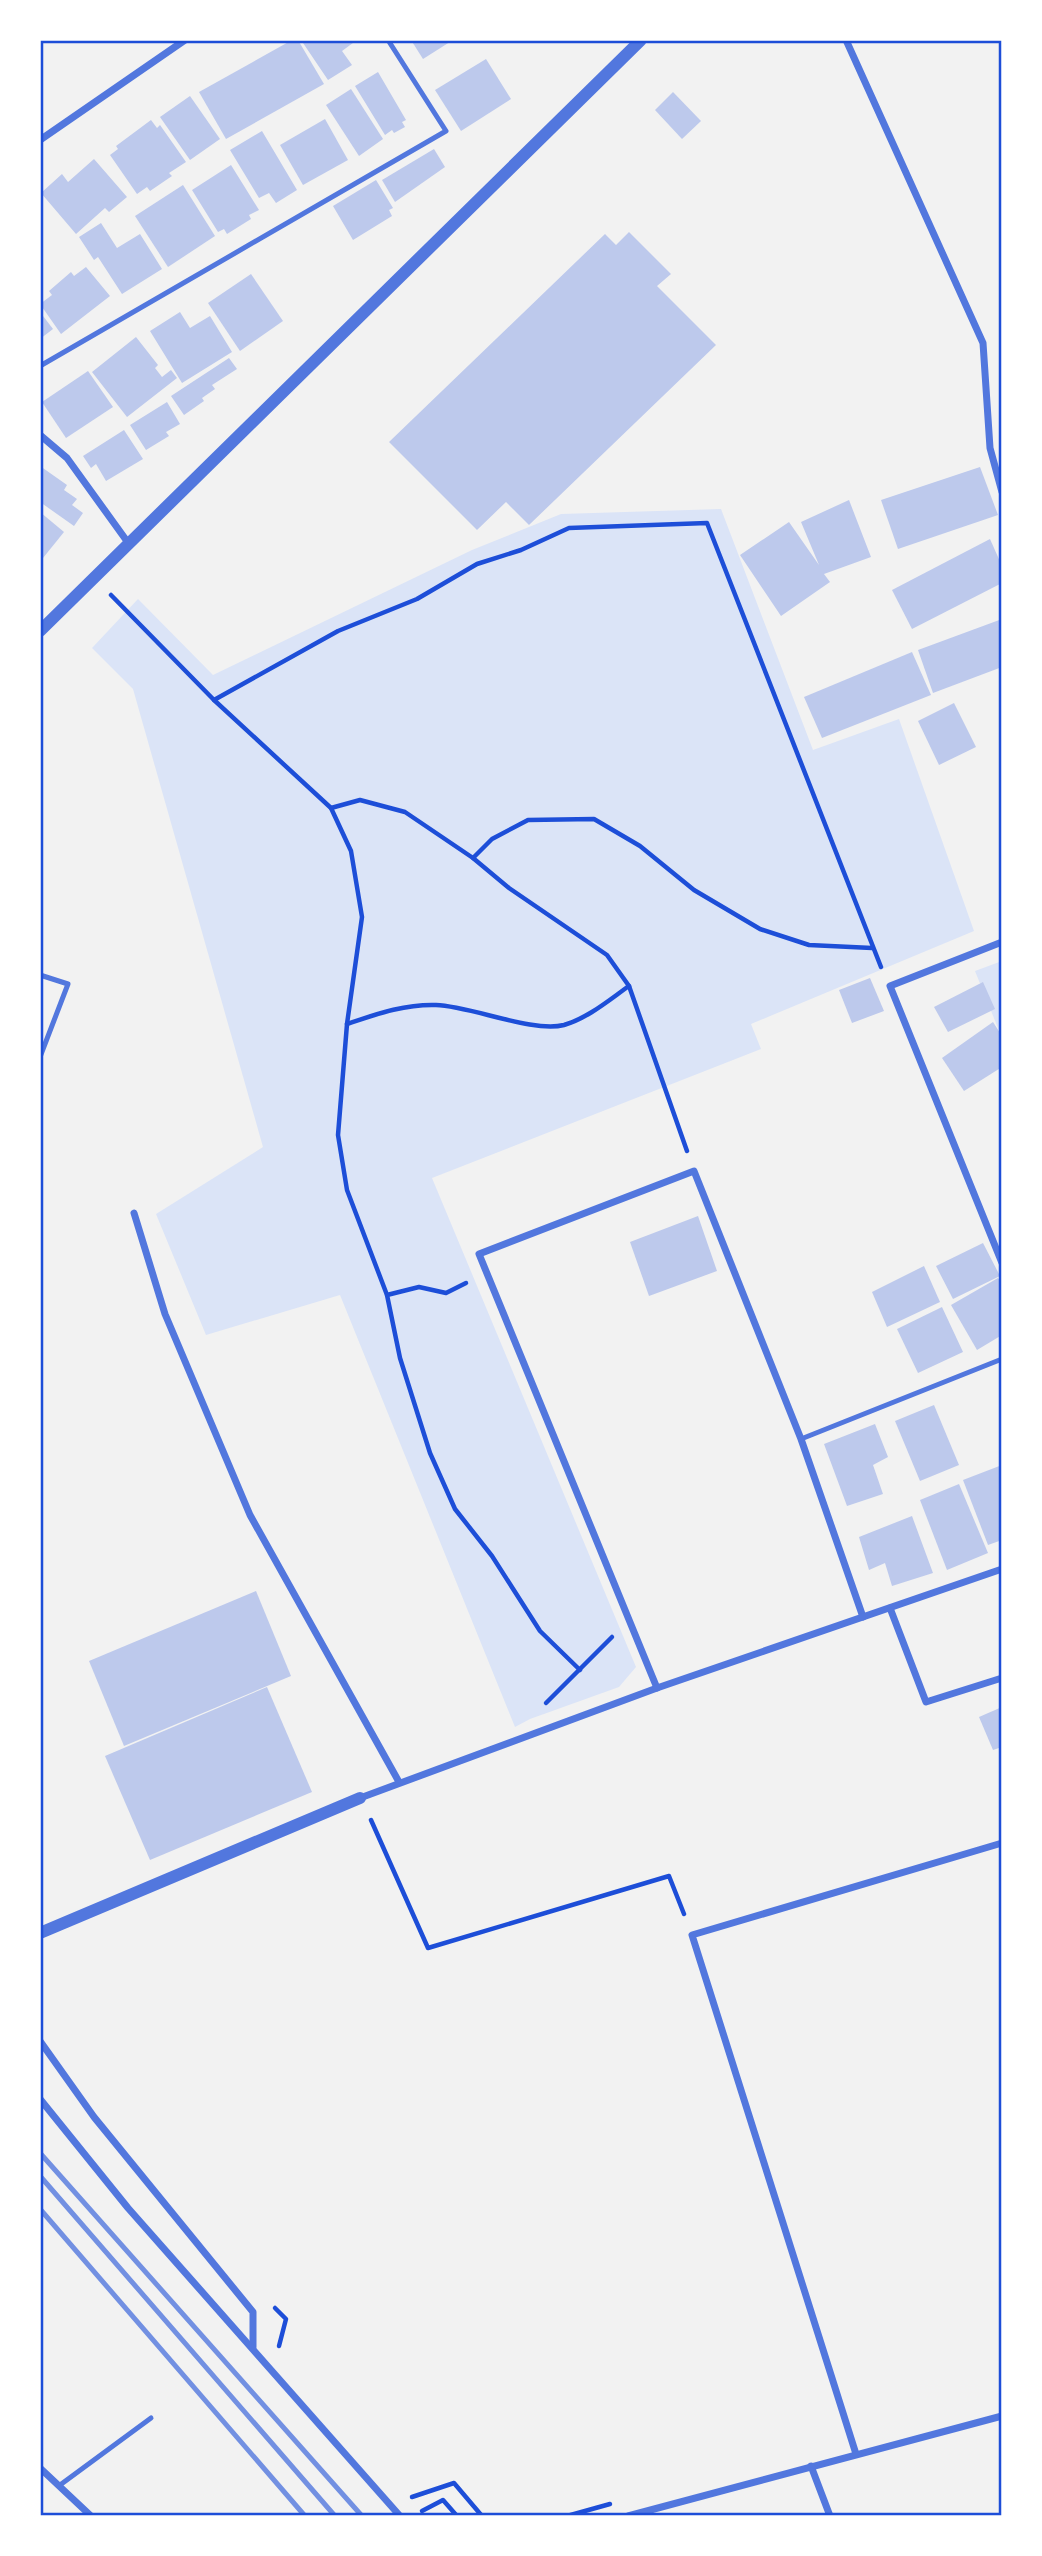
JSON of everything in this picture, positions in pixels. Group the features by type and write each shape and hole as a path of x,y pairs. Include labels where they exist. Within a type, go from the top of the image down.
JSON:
{"street":[{"path":"40,140 185,40"},
{"path":"40,631 641,40"},
{"path":"846,40 983,343 990,448 1002,492"},
{"path":"40,435 67,458 129,544"},
{"path":"1002,942 890,986 1002,1263"},
{"path":"657,1688 479,1254 694,1171 801,1439 863,1617"},
{"path":"134,1213 165,1314 250,1515 399,1782"},
{"path":"40,1933 399,1782 657,1688 1002,1569"},
{"path":"890,1608 926,1702 1002,1678"},
{"path":"856,2454 692,1935 1002,1843"},
{"path":"40,2041 93,2117 253,2312 253,2347"},
{"path":"40,2099 128,2208 400,2516"},
{"path":"628,2516 1002,2416"},
{"path":"811,2466 830,2516"},
{"path":"40,2468 91,2516"}],"lane":[{"path":"40,366 446,131 388,40"},
{"path":"40,975 68,984 40,1057"},
{"path":"801,1439 1002,1359"},
{"path":"60,2485 150,2418"}],"path":[{"path":"214,700 338,631 417,599 478,564 521,550 569,528 707,523 872,948 890,986"},
{"path":"94,578 214,700 331,808 351,851 362,918 347,1024 338,1135 347,1190 387,1295 400,1358 430,1452 455,1509 492,1556 540,1631 580,1670"},
{"path":"331,808 360,800 405,811 473,858 509,888 607,955 629,986 694,1171"},
{"path":"473,858 492,839 528,820 594,819 640,846 694,890 760,929 810,945 872,948"},
{"path":"347,1024 398,1007 437,1005 516,1022 563,1025 594,1010 629,986"},
{"path":"387,1295 419,1287 446,1293 487,1273"},
{"path":"527,1735 530,1719 629,1619"},
{"path":"360,1798 428,1948 669,1876 692,1935"},
{"path":"412,2497 454,2483 482,2516"},
{"path":"411,2516 443,2500 457,2516"}],"shaded area":[{"path":"721,509 813,750 899,719 974,931 751,1024 761,1049 432,1178 636,1667 619,1687 515,1727 340,1295 206,1335 156,1214 263,1147 133,689 92,648 138,599 213,675 472,550 561,514"},
{"path":"1002,961 1002,1038 975,971"}],"building":[{"path":"292,40 298,40 324,84 226,139 199,92"},
{"path":"301,40 357,40 342,51 352,65 328,80"},
{"path":"411,40 453,40 423,59"},
{"path":"486,59 511,99 461,131 435,90"},
{"path":"378,72 406,120 402,122 405,127 385,135 355,86"},
{"path":"351,89 383,139 359,156 326,105"},
{"path":"673,92 701,121 682,139 655,110"},
{"path":"190,96 220,139 190,160 160,117"},
{"path":"325,119 348,160 303,185 280,145"},
{"path":"151,120 157,128 160,125 186,162 169,173 172,176 150,191 147,187 137,194 110,155 118,149 116,146"},
{"path":"262,131 297,190 276,203 269,193 259,198 230,150"},
{"path":"434,149 445,167 395,202 382,180"},
{"path":"94,159 127,197 109,212 105,208 76,234 41,193 62,174 68,182"},
{"path":"231,165 259,210 249,215 251,219 227,234 224,229 218,232 192,190"},
{"path":"376,180 393,208 389,210 392,216 353,240 333,206"},
{"path":"183,185 215,236 168,267 135,216"},
{"path":"101,223 117,248 140,234 162,269 122,294 98,257 94,260 79,237"},
{"path":"629,232 671,274 657,286 716,345 529,525 506,502 477,530 389,442 605,234 616,245"},
{"path":"86,267 110,296 61,334 40,304 52,295 49,291 71,272 74,276"},
{"path":"251,274 283,321 240,351 208,303"},
{"path":"40,312 53,329 40,339"},
{"path":"180,312 190,328 210,316 232,352 182,383 150,331"},
{"path":"136,337 158,365 155,368 162,377 171,370 177,378 127,417 92,372"},
{"path":"229,358 237,369 212,385 215,389 202,398 204,401 184,415 171,396"},
{"path":"88,371 113,407 66,438 42,402"},
{"path":"167,402 180,424 166,432 169,436 146,450 130,425"},
{"path":"124,430 143,459 106,481 96,464 91,468 83,456"},
{"path":"40,466 67,485 64,490 77,499 72,505 83,513 74,526 40,502"},
{"path":"980,467 998,515 898,549 881,500"},
{"path":"849,500 871,557 824,574 830,582 781,616 740,555 789,522 819,565 801,522"},
{"path":"40,512 64,532 43,558 40,556"},
{"path":"990,539 1002,566 1002,583 912,629 892,590"},
{"path":"1002,619 1002,667 933,693 918,650"},
{"path":"912,652 931,695 822,738 804,697"},
{"path":"954,703 976,747 939,765 918,721"},
{"path":"870,978 884,1011 852,1023 839,990"},
{"path":"983,982 995,1009 948,1032 934,1007"},
{"path":"993,1022 1002,1036 1002,1067 964,1091 942,1058"},
{"path":"698,1216 717,1271 649,1296 630,1242"},
{"path":"983,1243 1000,1276 953,1299 936,1266"},
{"path":"924,1266 940,1302 887,1327 872,1292"},
{"path":"998,1278 1002,1284 1002,1335 977,1350 951,1305"},
{"path":"942,1307 963,1352 918,1373 897,1329"},
{"path":"934,1405 959,1465 920,1481 895,1421"},
{"path":"875,1424 888,1457 873,1465 883,1494 847,1506 824,1444"},
{"path":"1002,1465 1002,1540 988,1545 963,1480"},
{"path":"959,1484 988,1553 947,1570 920,1500"},
{"path":"912,1516 933,1573 892,1586 885,1563 869,1570 859,1537"},
{"path":"256,1591 291,1676 124,1746 89,1661"},
{"path":"267,1687 312,1792 150,1860 105,1756"},
{"path":"1002,1707 1002,1747 993,1750 979,1717"}],"railway":[{"path":"40,2153 362,2516"},
{"path":"40,2176 335,2516"},
{"path":"40,2209 305,2516"}]}
